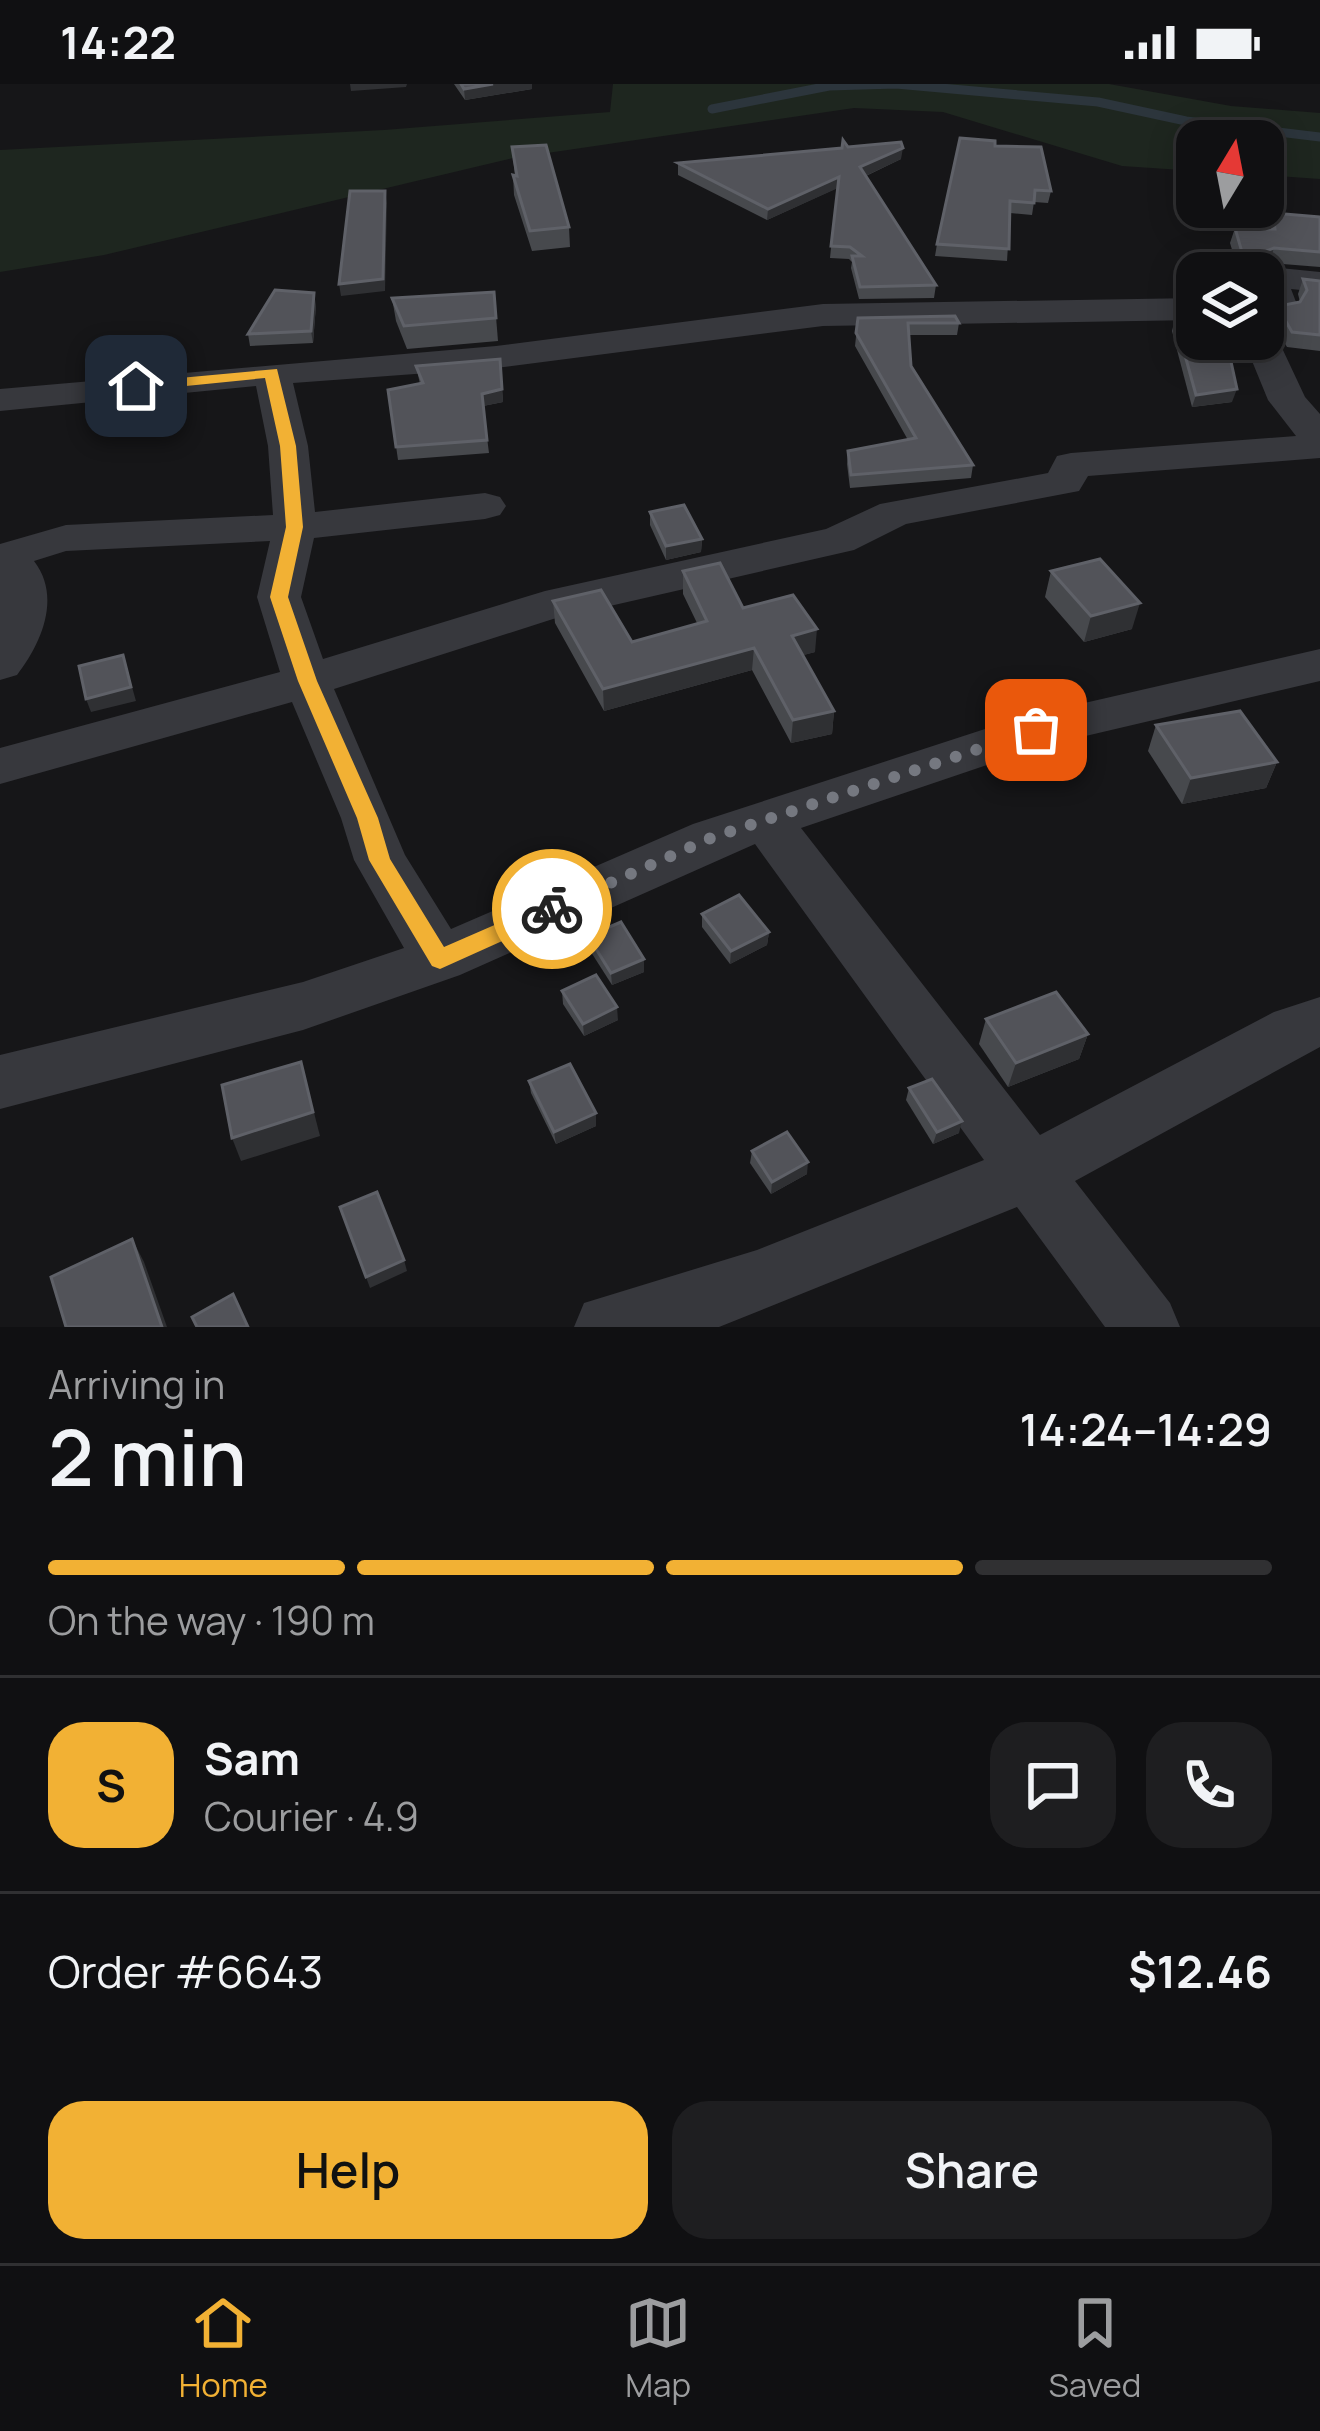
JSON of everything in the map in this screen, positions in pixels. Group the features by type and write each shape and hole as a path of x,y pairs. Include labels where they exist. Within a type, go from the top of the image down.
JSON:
{"street":[{"path":"1284,278 1320,282"},
{"path":"0,400 496,357 823,315 1176,310"},
{"path":"1270,360 1287,400 1320,443"},
{"path":"272,373 288,446 295,527 279,597 308,681 368,818 380,860 440,959"},
{"path":"0,766 308,681 545,607 839,540 895,513 1065,482 1071,465 1320,443"},
{"path":"0,562 35,544 66,538 295,527 485,506"},
{"path":"0,562 21,573 27,599 19,639 0,664"},
{"path":"0,1082 303,1006 440,959 711,838 1036,730 1320,665"},
{"path":"766,820 1147,1327"},
{"path":"608,1327 757,1283 1031,1171 1156,1109 1295,1030 1320,1022"}],"shaded area":[{"path":"613,84 1109,84 1231,106 1320,113 1320,179 1284,176 1284,120 1176,120 1176,170 1122,166 943,112 854,108 513,158 104,255 0,272 0,150 384,130 610,112"}],"building":[{"path":"960,138 995,141 995,146 1041,147 1051,191 1035,190 1034,203 1010,201 1009,249 937,244"},
{"path":"843,140 848,147 901,142 903,148 860,167 936,285 860,287 852,256 862,256 850,247 831,246 839,177 768,209 678,163 842,148"},
{"path":"546,145 569,227 530,231 513,175 517,176 512,147"},
{"path":"350,191 385,191 383,279 339,284"},
{"path":"1284,214 1320,217 1320,252 1274,248 1242,252 1235,228 1284,228"},
{"path":"1303,279 1320,281 1320,335 1292,332 1284,318 1284,305 1300,302 1307,290"},
{"path":"275,290 314,293 311,331 248,334"},
{"path":"494,292 496,318 404,326 392,298"},
{"path":"955,316 959,323 908,323 911,366 973,465 851,475 848,451 916,438 856,333 858,318"},
{"path":"500,359 502,389 482,394 487,440 396,447 388,390 423,383 416,366"},
{"path":"1186,360 1231,360 1237,389 1196,395"},
{"path":"684,505 702,539 666,546 650,512"},
{"path":"1100,559 1140,603 1091,616 1051,571"},
{"path":"720,563 743,608 793,595 817,629 792,636 834,711 793,720 754,648 603,689 553,601 601,590 632,642 707,621 683,571"},
{"path":"123,655 131,687 86,699 79,666"},
{"path":"1240,711 1277,762 1191,778 1156,725"},
{"path":"739,895 769,932 731,951 702,914"},
{"path":"621,922 644,959 611,973 588,936"},
{"path":"596,975 617,1007 583,1024 562,991"},
{"path":"1056,992 1088,1034 1016,1063 986,1019"},
{"path":"301,1062 313,1112 232,1138 222,1085"},
{"path":"570,1064 596,1113 554,1132 529,1081"},
{"path":"932,1079 962,1121 937,1132 909,1088"},
{"path":"787,1132 808,1162 772,1182 752,1151"},
{"path":"377,1192 404,1260 366,1277 340,1207"},
{"path":"132,1239 162,1327 66,1327 51,1277"},
{"path":"233,1294 248,1327 197,1327 192,1317"}],"waterway":[{"path":"712,109 829,86 896,84 1098,102 1186,121 1320,137"}],"way so far":[{"path":"552,909 711,838 1036,730"}],"route":[{"path":"136,386 272,373 288,446 295,527 279,597 350,786 368,818 380,860 440,959 552,909"}]}
